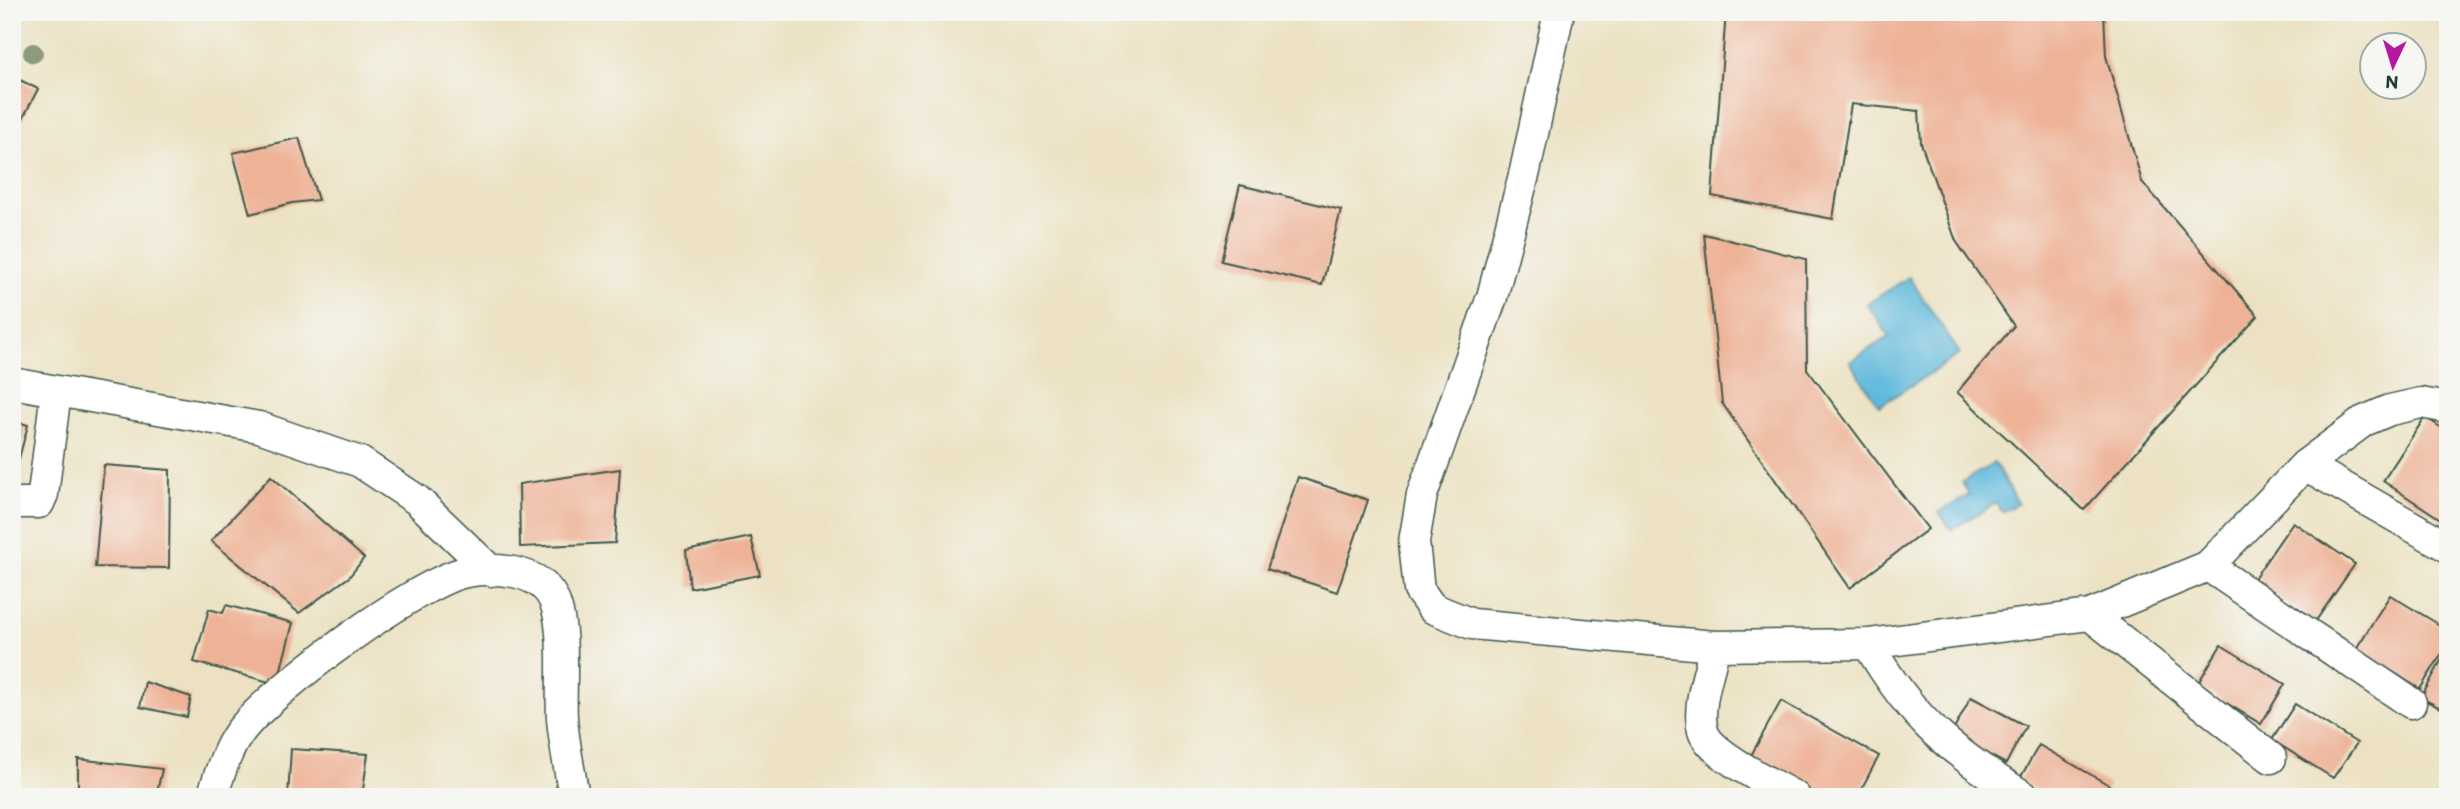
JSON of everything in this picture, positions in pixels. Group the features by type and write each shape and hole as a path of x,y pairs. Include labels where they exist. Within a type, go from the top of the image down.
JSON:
{"street":[{"path":"1559,12 1525,171 1492,297 1422,495 1414,542 1419,590 1432,608 1472,624 1715,646 1868,644 2090,615 2208,566 2305,465 2364,421 2390,410 2421,403 2448,408"},
{"path":"12,383 259,427 360,462 417,500 491,571"},
{"path":"12,503 39,503 43,494 56,392"},
{"path":"2305,465 2448,547"},
{"path":"2208,566 2411,702"},
{"path":"212,797 238,734 259,711 298,679 405,601 466,572 491,571 525,574 550,593 560,621 562,721 574,797"},
{"path":"2090,615 2271,758"},
{"path":"1868,644 1892,685 1920,720 1972,765 2025,797"},
{"path":"1715,646 1703,709 1703,733 1711,744 1744,768 1795,797"}],"water":[{"path":"1909,277 1960,354 1879,406 1850,362 1889,336 1867,304"},
{"path":"1994,463 2018,503 2002,512 1996,503 1951,530 1939,512 1969,495 1962,482"}],"building":[{"path":"1726,12 2104,12 2106,56 2142,182 2258,316 2084,510 1957,392 2014,326 1956,241 1921,143 1919,111 1851,104 1833,219 1712,196"},
{"path":"12,76 38,89 22,120 12,116"},
{"path":"299,138 318,200 292,203 250,214 233,153"},
{"path":"1240,185 1341,210 1322,285 1221,261"},
{"path":"1704,234 1806,259 1807,369 1928,529 1850,588 1722,403"},
{"path":"2425,417 2448,432 2448,524 2383,481"},
{"path":"12,421 28,425 13,481 12,481"},
{"path":"104,465 170,470 169,568 95,567"},
{"path":"620,469 615,543 520,547 519,484"},
{"path":"271,476 364,558 349,577 299,613 211,541"},
{"path":"1298,477 1368,500 1337,592 1267,569"},
{"path":"2293,522 2355,564 2315,622 2253,580"},
{"path":"751,537 760,575 690,588 686,551"},
{"path":"2390,595 2448,630 2448,644 2420,689 2356,649"},
{"path":"226,605 293,623 277,684 194,662 209,609 223,613"},
{"path":"2221,645 2285,684 2261,724 2197,685"},
{"path":"2448,648 2448,712 2421,698"},
{"path":"145,682 191,697 187,717 140,707"},
{"path":"1971,697 2026,726 2006,764 1951,735"},
{"path":"1781,701 1879,756 1857,797 1818,797 1749,759"},
{"path":"2295,704 2357,743 2333,778 2272,740"},
{"path":"2039,745 2109,785 2102,797 2048,797 2019,780"},
{"path":"291,749 368,754 362,797 288,797"},
{"path":"78,759 162,769 156,797 78,797"}]}
